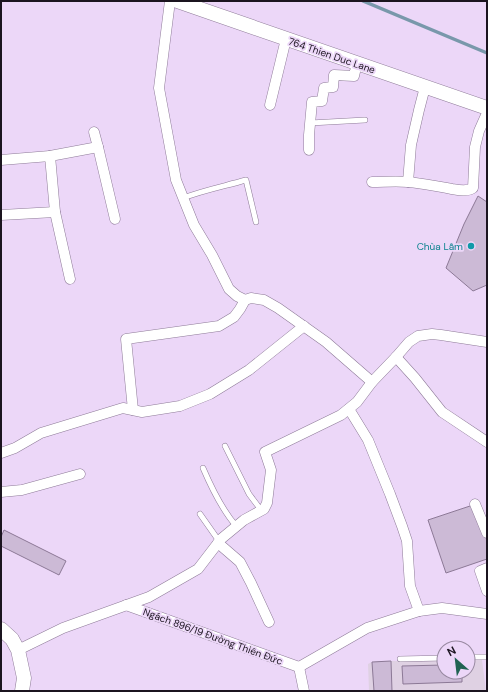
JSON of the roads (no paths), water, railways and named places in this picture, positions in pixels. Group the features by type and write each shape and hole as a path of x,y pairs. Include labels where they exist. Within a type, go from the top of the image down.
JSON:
{"street":[{"path":"170,1 159,88 176,180 194,224 229,289 237,296 245,300"},
{"name":"764 Thien Duc Lane","path":"177,1 487,108"},
{"path":"270,105 286,39"},
{"path":"309,150 312,102 322,101 324,88 333,87 334,75 354,76 357,63"},
{"path":"408,182 412,145 419,110 426,87"},
{"path":"372,182 408,182 460,190 472,189 475,147 479,131 487,113"},
{"path":"94,132 115,219"},
{"path":"1,160 50,156 98,147"},
{"path":"50,156 55,212 70,279"},
{"path":"1,215 55,212"},
{"path":"133,410 126,339 219,326 234,317 245,300 251,298 264,300 304,326 326,342 372,382"},
{"path":"1,453 15,448 42,433 123,408 142,412 180,406 210,394 249,370 304,326"},
{"path":"18,650 63,628 148,597 198,570 219,542 244,520 264,509 267,504 271,470 265,452 342,415 358,402 372,382 409,342 418,336 432,334 487,342"},
{"path":"396,357 442,412 487,442"},
{"path":"349,409 368,440 402,526 407,542 410,586 419,611"},
{"path":"1,492 22,490 80,474"},
{"path":"475,504 487,533"},
{"path":"219,542 240,562 252,583 269,622"},
{"path":"487,568 480,571 487,591"},
{"name":"Ngách 896/19 Đường Thiên Đức","path":"126,605 299,667"},
{"path":"304,691 299,667 367,628 419,611 442,608 487,614"},
{"path":"1,629 12,639 18,650 24,678 22,691"}],"lane":[{"path":"310,123 365,120"},
{"path":"183,198 246,180 256,222"},
{"path":"225,446 249,494 261,510"},
{"path":"203,468 222,507 237,527"},
{"path":"200,514 219,542"},
{"path":"476,658 487,657"},
{"path":"400,659 436,658"}],"waterway":[{"path":"363,1 487,53"}],"place":[{"name":"Chùa Lẫm","path":"471,246"}]}
